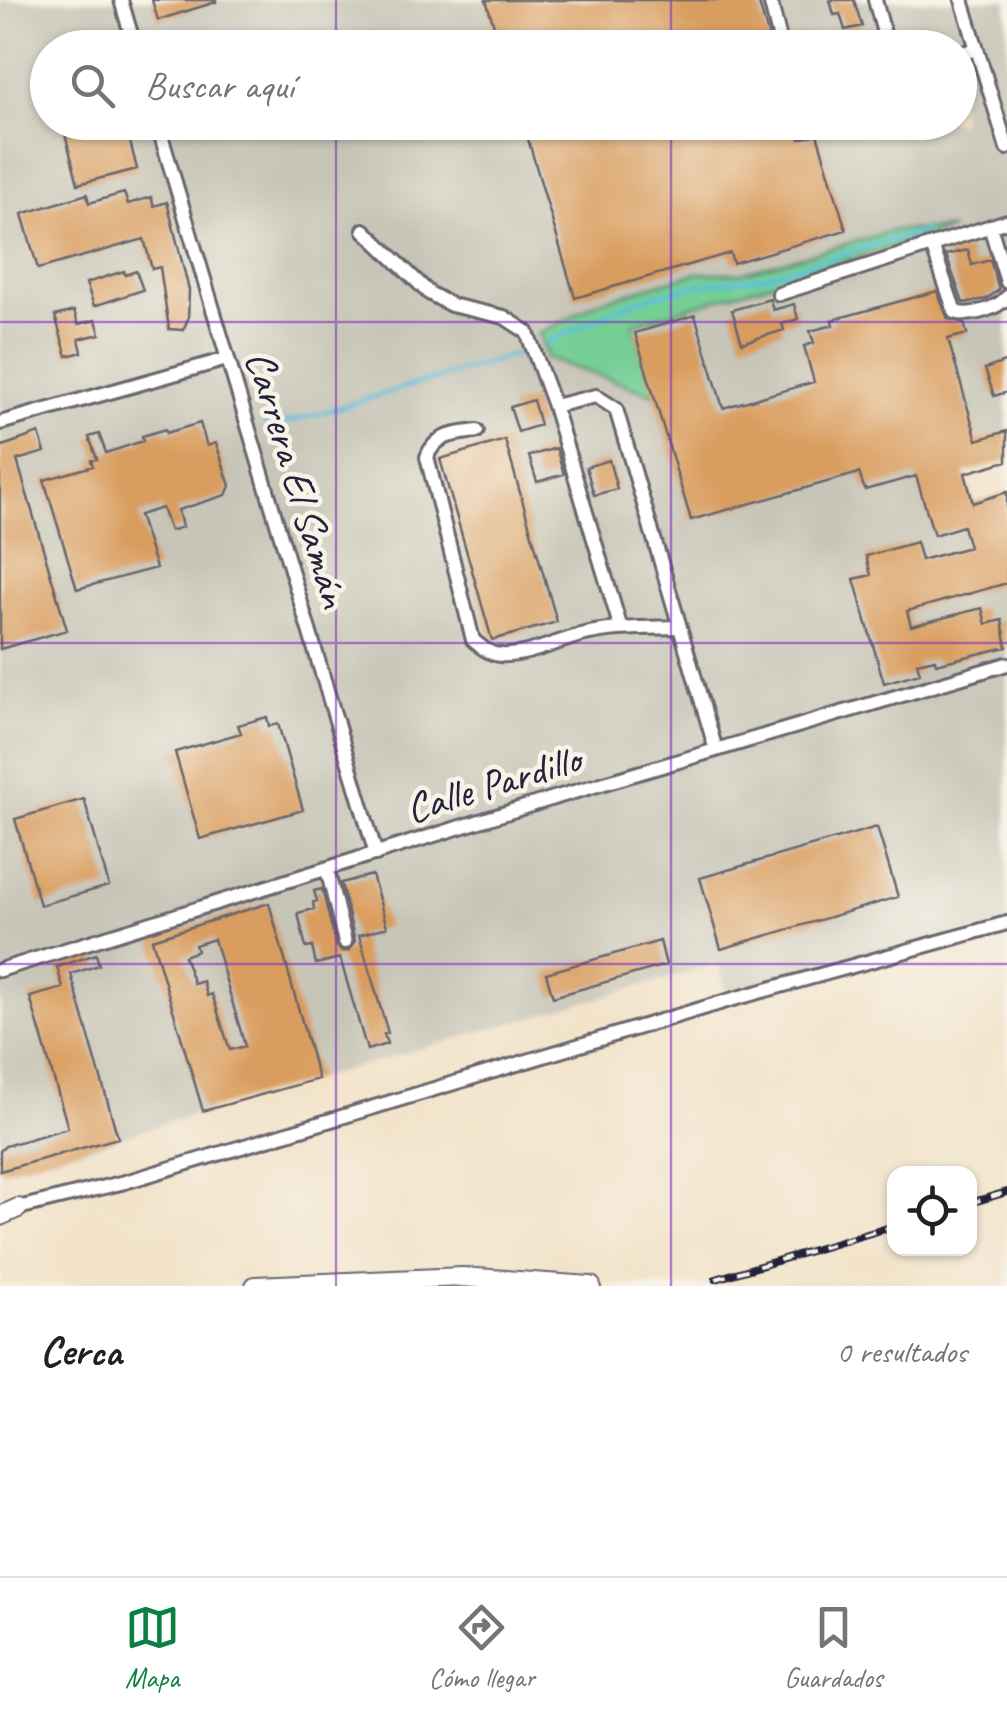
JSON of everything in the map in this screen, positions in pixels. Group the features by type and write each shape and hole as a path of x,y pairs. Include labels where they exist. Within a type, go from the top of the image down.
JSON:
{"highway":[{"path":"261,1285 462,1277 591,1286"}],"street":[{"path":"121,0 130,30"},
{"path":"770,0 778,30"},
{"path":"875,0 883,30"},
{"path":"962,0 971,30"},
{"path":"977,52 1007,148"},
{"name":"Carrera El Samán","path":"162,140 376,854"},
{"path":"779,294 1007,220"},
{"path":"990,226 1007,282"},
{"path":"364,230 429,294 452,306 504,317 527,332 554,406 622,629"},
{"path":"932,245 956,312 965,314 1000,305 1007,297"},
{"path":"0,423 227,360"},
{"path":"554,406 596,396 616,409 716,750"},
{"path":"477,431 439,439 427,458 473,640 483,650 498,655 622,629 680,627"},
{"name":"Calle Pardillo","path":"0,970 1007,664"},
{"path":"326,869 346,942"},
{"path":"6,1212 125,1182 730,1000 1007,922"}],"shaded area":[{"path":"0,0 1007,0 1007,430 956,446 968,484 954,488 969,547 934,557 1007,583 1007,923 730,1000 718,964 203,1111 75,1152 74,1149 0,1171","holes":["896,231 946,231 632,324 653,393 600,301 696,273 741,273"]}],"green space":[{"path":"952,229 633,324 654,394 547,359 539,334 600,301 696,273 741,273 896,230"}],"building":[{"path":"152,0 216,0 216,2 158,20"},
{"path":"486,0 758,0 767,30 495,30"},
{"path":"830,0 854,0 862,26 845,30 840,14 834,15"},
{"path":"67,140 130,140 137,169 78,184"},
{"path":"528,140 819,140 846,230 733,263 730,253 575,298"},
{"path":"124,193 128,204 151,197 154,206 167,202 189,290 188,319 183,330 169,329 160,267 152,269 144,239 38,269 22,214 87,194 89,203"},
{"path":"968,250 972,265 990,260 999,290 986,299 963,303 946,255"},
{"path":"124,271 125,275 136,271 143,290 94,306 86,283"},
{"path":"937,291 948,319 964,323 967,334 948,339 977,440 1007,431 1007,461 965,473 973,503 1007,492 1007,583 907,611 911,626 982,608 986,624 1002,620 1007,647 936,664 935,659 917,663 920,673 884,683 854,579 871,575 866,556 916,542 921,560 969,547 963,526 934,535 916,476 865,490 859,473 691,520 635,333 695,315 723,408 814,382 804,346 814,343 810,331 833,325 832,320"},
{"path":"770,299 773,310 794,304 798,319 782,324 784,330 742,343 732,310"},
{"path":"74,311 78,324 96,320 100,334 79,339 82,352 67,356 55,316"},
{"path":"1007,361 1007,392 994,396 985,369"},
{"path":"533,400 540,425 518,432 510,407"},
{"path":"200,423 207,446 216,443 230,486 226,495 178,510 182,527 170,531 162,508 139,515 156,568 77,589 44,480 93,466 91,460 97,459 89,437 99,434 106,453 143,441 142,436"},
{"path":"39,433 45,452 17,460 67,630 0,649 0,447"},
{"path":"505,440 557,622 492,640 440,459"},
{"path":"556,448 564,474 537,482 529,456"},
{"path":"609,460 617,489 594,495 586,467"},
{"path":"267,717 269,726 278,724 303,810 200,839 175,752 241,733 238,725"},
{"path":"84,799 109,886 40,905 15,819"},
{"path":"877,827 898,897 721,949 700,878"},
{"path":"372,875 387,927 359,935 388,1033 384,1034 387,1044 367,1050 340,958 316,964 312,947 306,948 298,913 314,909 314,891 322,889 336,945 341,951 348,951 355,941 341,883"},
{"path":"269,903 318,1079 203,1111 152,939","holes":["214,939 245,1046 230,1050 212,994 207,996 203,981 194,984 184,956 197,951 195,945"]},
{"path":"660,941 666,965 553,997 546,973"},
{"path":"96,954 99,965 71,974 118,1138 0,1171 0,1151 5,1146 68,1128 30,997 63,988 57,967"}],"waterway":[{"path":"546,343 640,299 697,285 760,277 923,231"},
{"path":"264,424 290,422 521,353"}],"railway":[{"path":"977,1201 1007,1192"},
{"path":"716,1279 887,1228"}]}
